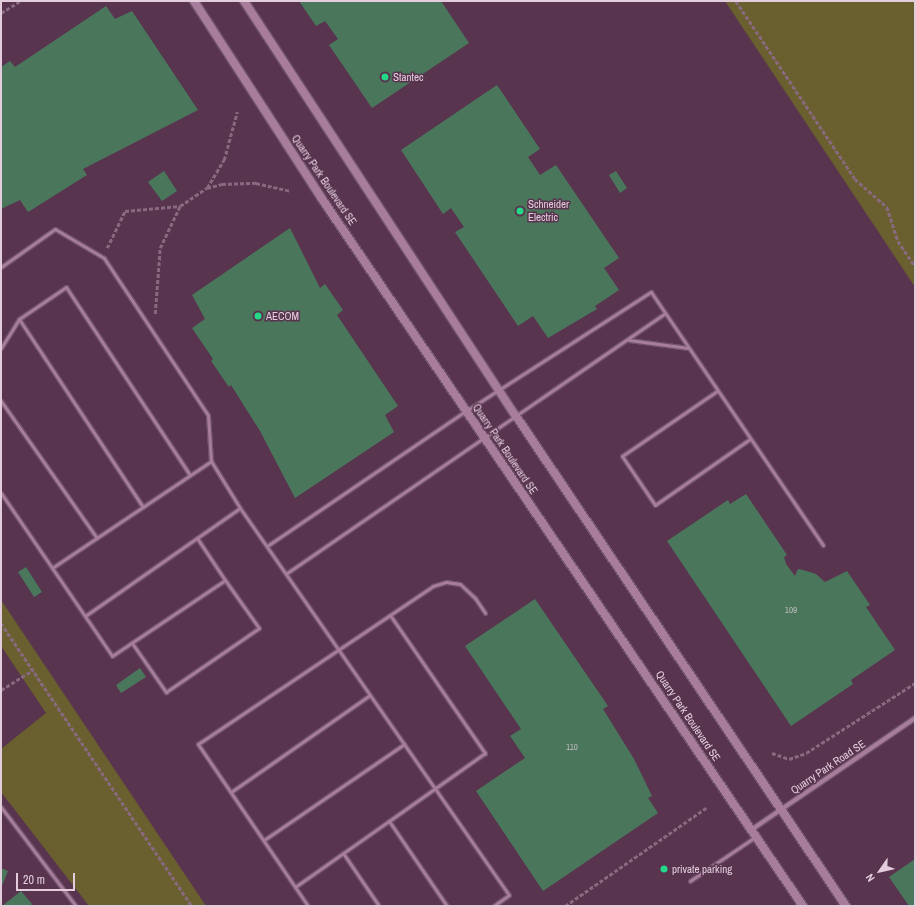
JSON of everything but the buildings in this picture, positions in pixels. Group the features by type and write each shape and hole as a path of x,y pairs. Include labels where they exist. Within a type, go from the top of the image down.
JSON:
{"main road":[{"name":"Quarry Park Boulevard SE","path":"194,1 466,411 803,906"},
{"path":"244,1 499,391 846,906"}],"street":[{"name":"Quarry Park Road SE","path":"754,833 782,809 915,718"}],"lane":[{"path":"1,266 55,229 104,258 154,330 208,415 211,461 240,508 287,573 509,895 493,906"},
{"path":"1,348 19,319 66,287 190,475"},
{"path":"267,546 466,411 651,292 664,314 823,545"},
{"path":"287,573 483,436 516,416 664,314"},
{"path":"19,319 142,507"},
{"path":"628,340 688,348"},
{"path":"717,391 622,456 655,505 750,439"},
{"path":"1,401 97,538"},
{"path":"52,568 211,461"},
{"path":"1,493 112,656 225,580"},
{"path":"85,616 240,508"},
{"path":"132,643 166,692 259,628 197,538"},
{"path":"308,906 198,744 433,586 446,582 460,584 475,598 485,613"},
{"path":"295,887 485,753 390,615"},
{"path":"231,792 370,694"},
{"path":"264,840 404,744"},
{"path":"1,807 76,906"},
{"path":"389,821 446,906"},
{"path":"690,881 754,833"},
{"path":"343,853 379,906"}],"path":[{"path":"1,13 20,1"},
{"path":"736,1 855,179 887,207 898,241 915,266"},
{"path":"207,188 224,160 237,112"},
{"path":"104,258 116,224 125,211 180,206 207,188 237,182 290,191"},
{"path":"154,330 160,248 180,206"},
{"path":"1,623 192,906"},
{"path":"1,690 33,670"},
{"path":"772,753 789,759 806,753 915,683"},
{"path":"565,906 706,808"}],"shaded area":[{"path":"725,1 915,1 915,287"},
{"path":"1,600 206,906 89,906 1,792 1,749 46,713 1,646"}],"place":[{"name":"Stantec","path":"385,77"},
{"name":"Schneider Electric","path":"520,211"},
{"name":"AECOM","path":"258,316"},
{"name":"private parking","path":"664,869"}]}
